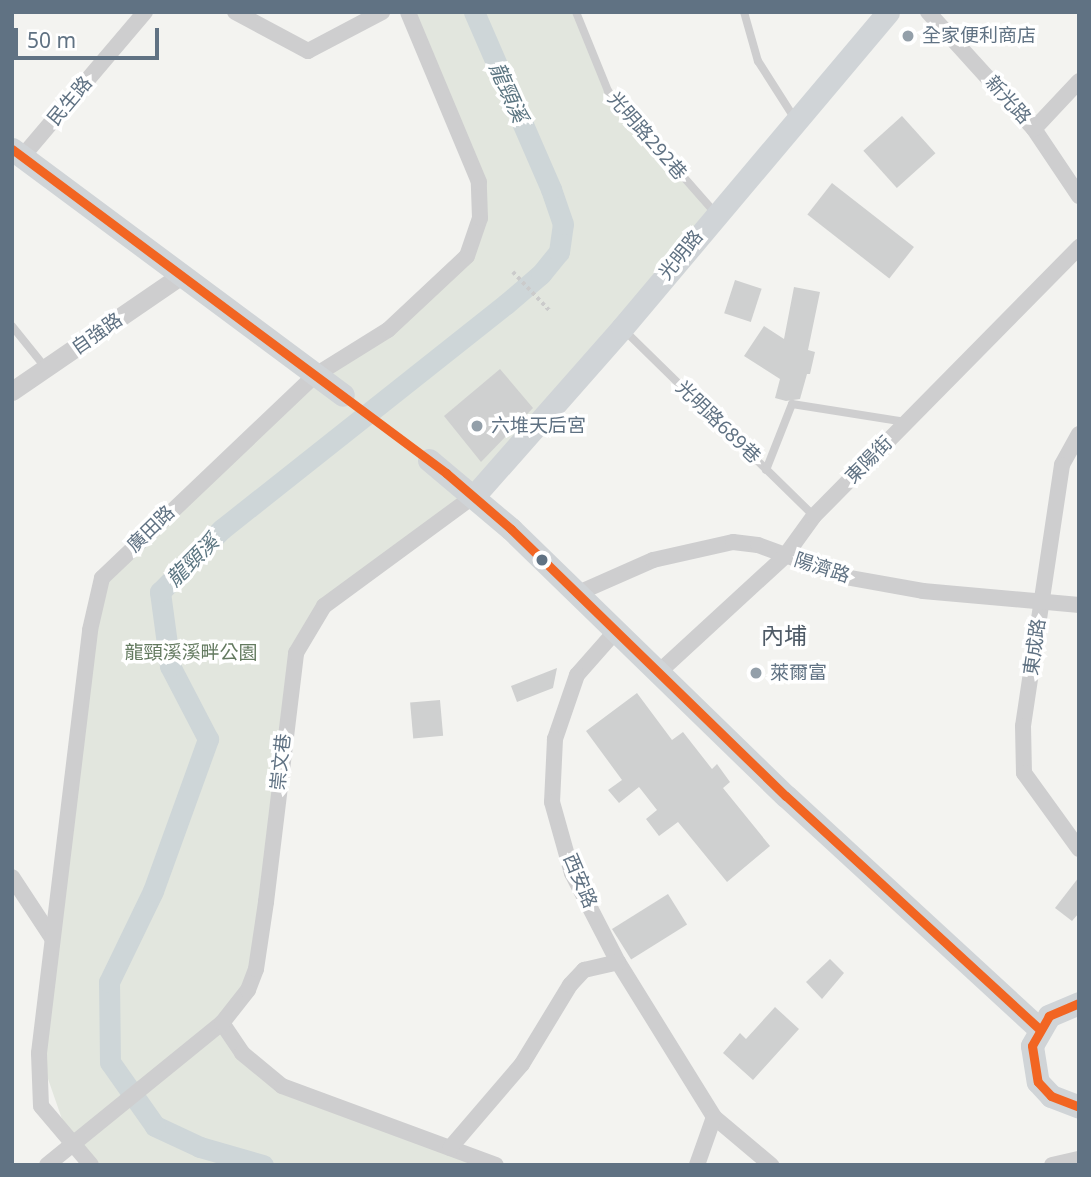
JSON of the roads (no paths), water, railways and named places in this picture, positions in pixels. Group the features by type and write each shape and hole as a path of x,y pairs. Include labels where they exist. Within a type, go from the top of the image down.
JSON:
{"main road":[{"name":"光明路","path":"474,496 622,328 715,213 797,122 888,12"},
{"path":"17,153 343,396"},
{"path":"429,460 474,496 786,796 1039,1029"},
{"path":"1079,1003 1056,1012 1039,1029 1032,1046 1038,1082 1051,1096 1079,1107"}],"street":[{"name":"民生路","path":"17,153 145,12"},
{"path":"235,12 308,51 382,12"},
{"name":"廣田路","path":"91,1165 71,1145 41,1106 39,1053 90,629 102,578 314,376 388,330 438,287 467,256 480,218 479,182 408,12"},
{"name":"新光路","path":"928,12 1034,129 1079,196"},
{"path":"1034,129 1079,80"},
{"name":"東陽街","path":"659,672 785,556 814,516 1077,254"},
{"name":"自強路","path":"12,391 180,276"},
{"name":"東成路","path":"1079,434 1062,465 1023,726 1024,773 1079,849"},
{"name":"崇文巷","path":"47,1165 120,1109 222,1023 248,990 256,969 296,653 324,606 474,496"},
{"name":"陽濟路","path":"576,594 653,561 733,542 858,580 1041,603 1079,605"},
{"name":"西安路","path":"614,632 577,675 555,739 552,802 572,873 618,962 714,1117 771,1165"},
{"path":"12,877 52,938"},
{"path":"450,1147 522,1064 570,985 584,970 618,962"},
{"path":"222,1023 242,1053 282,1086 496,1165"},
{"path":"697,1165 714,1117"},
{"path":"1052,1165 1079,1159"}],"lane":[{"name":"光明路292巷","path":"576,12 608,91 715,213"},
{"path":"744,12 758,61 797,122"},
{"path":"12,326 47,369"},
{"name":"光明路689巷","path":"622,328 814,516"},
{"path":"766,470 792,404 907,422"}],"waterway":[{"name":"龍頸溪","path":"263,1165 200,1147 155,1126 110,1062 109,982 153,891 208,739 170,666 160,592 222,529 506,304 541,274 559,252 563,224 551,189 474,12"}],"place":[{"name":"全家便利商店","path":"908,36"},
{"name":"六堆天后宮","path":"477,426"},
{"name":"萊爾富","path":"756,673"}],"district":[{"name":"內埔","path":"784,635"}],"park label":[{"name":"龍頸溪溪畔公園","path":"191,653"}]}
